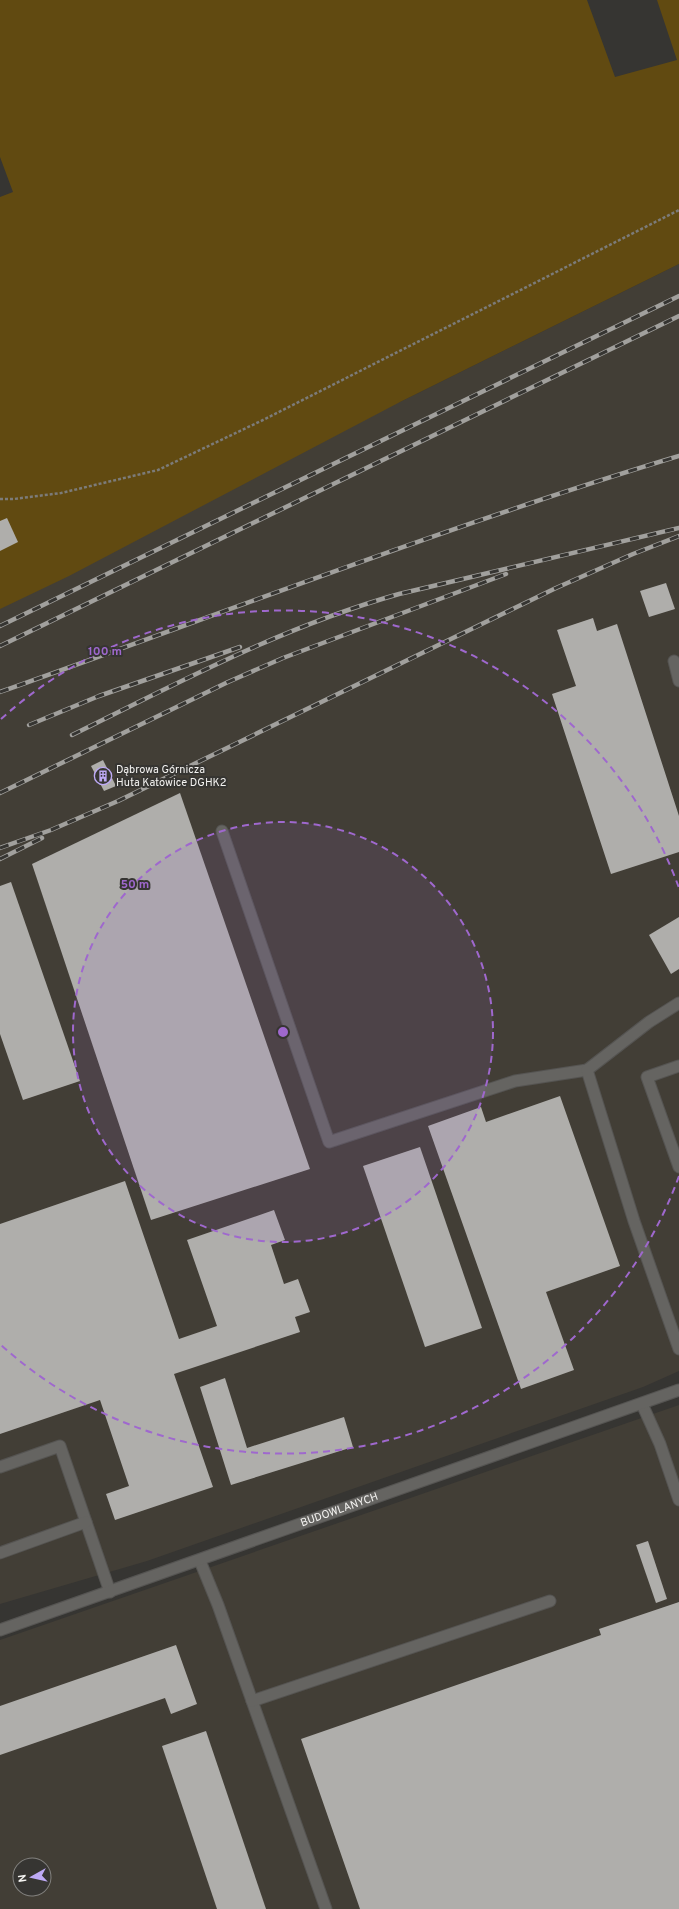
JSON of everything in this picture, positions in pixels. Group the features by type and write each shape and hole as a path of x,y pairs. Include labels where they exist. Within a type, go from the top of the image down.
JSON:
{"street":[{"path":"674,661 679,681"},
{"path":"222,831 329,1142 516,1082 587,1070 649,1022 679,1003"},
{"path":"679,1066 647,1078 679,1167"},
{"path":"587,1070 634,1222 679,1350"},
{"name":"BUDOWLANYCH","path":"0,1630 200,1561 679,1390"},
{"path":"642,1404 660,1444 679,1500"},
{"path":"0,1467 60,1446 110,1592"},
{"path":"0,1552 86,1522"},
{"path":"200,1561 252,1701 326,1909"},
{"path":"252,1701 550,1601"}],"path":[{"path":"0,499 14,499 61,493 158,470 263,420 679,210"}],"shaded area":[{"path":"0,0 587,0 615,77 677,60 657,0 679,0 679,264 400,402 69,576 0,609 0,197 13,192 0,157"},
{"path":"679,264 679,1371 643,1387 147,1561 0,1604 0,464 400,402"},
{"path":"679,1405 679,1909 0,1909 0,1640"}],"building":[{"path":"7,518 18,542 0,551 0,521"},
{"path":"666,583 675,609 649,617 640,591"},
{"path":"593,618 597,631 617,624 679,816 679,852 611,874 552,694 576,686 557,630"},
{"name":"Dąbrowa Górnicza Huta Katowice DGHK2","path":"103,760 116,786 104,791 91,766"},
{"path":"180,793 310,1169 151,1220 32,864"},
{"path":"11,882 80,1081 23,1100 0,1034 0,886"},
{"path":"679,917 679,969 671,974 649,935"},
{"path":"560,1096 620,1266 546,1292 574,1370 521,1389 428,1126 481,1107 486,1122"},
{"path":"420,1147 482,1328 425,1347 363,1166"},
{"path":"125,1181 179,1339 217,1326 187,1240 274,1210 285,1240 271,1245 284,1284 298,1279 310,1312 295,1317 300,1332 174,1374 213,1487 115,1520 106,1494 129,1486 100,1400 0,1434 0,1224"},
{"path":"225,1378 247,1448 344,1417 353,1447 231,1485 200,1387"},
{"path":"648,1541 667,1599 656,1603 636,1545"},
{"path":"679,1602 679,1909 360,1909 301,1739 601,1635 599,1629"},
{"path":"176,1645 197,1704 171,1714 165,1698 0,1755 0,1706"},
{"path":"206,1731 266,1909 217,1909 162,1746"}],"railway":[{"path":"0,626 679,296"},
{"path":"0,646 679,316"},
{"path":"0,692 423,540 679,456"},
{"path":"72,735 232,657 314,622 356,607 399,594 679,528"},
{"path":"0,848 51,830 118,801 556,588 633,554 679,536"},
{"path":"0,793 228,682 283,658 506,574"},
{"path":"29,725 99,696 240,647"},
{"path":"0,859 42,838"}],"place":[{"name":"Dąbrowa Górnicza Huta Katowice DGHK2","path":"103,776"}]}
